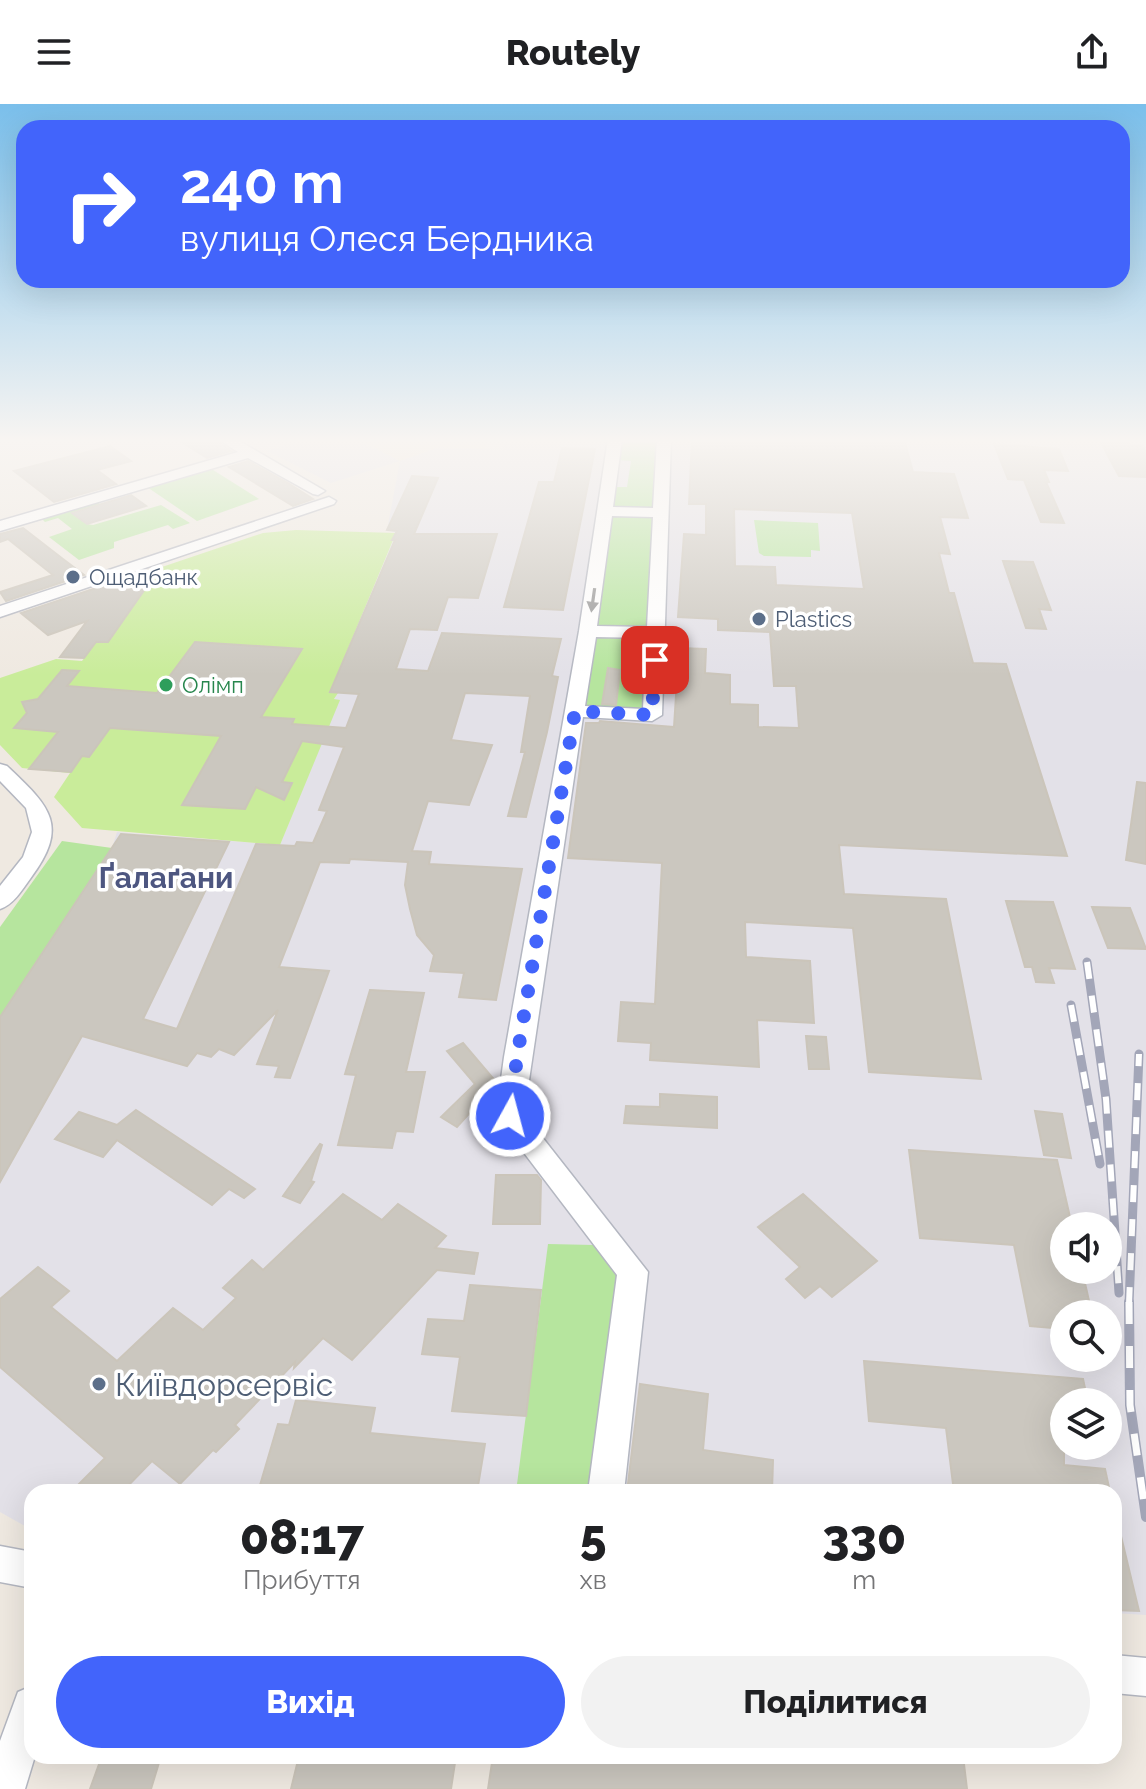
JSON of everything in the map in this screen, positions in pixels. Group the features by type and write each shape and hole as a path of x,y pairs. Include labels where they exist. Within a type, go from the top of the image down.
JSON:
{"street":[{"path":"0,526 29,518"},
{"path":"0,612 264,518"},
{"path":"605,518 510,1116 633,1272 607,1484"},
{"path":"575,711 652,715 658,518"},
{"path":"588,631 656,633"},
{"path":"0,770 35,805 42,817 41,843 27,868 0,901"},
{"path":"0,1564 24,1568"},
{"path":"1122,1675 1146,1677"},
{"path":"4,1789 24,1730"}],"shaded area":[{"path":"389,518 1146,518 1146,1615 1122,1614 1122,1484 24,1484 24,1526 0,1512 0,1017 112,848 117,832 280,845 339,700 334,700 337,694 330,693 396,533 387,530"}],"green space":[{"path":"41,518 92,518 87,524 93,525 118,518 181,518 190,523 173,529 168,525 114,542 114,548 79,560 49,537 72,529 58,518 45,522"},
{"path":"610,518 654,518 650,629 596,628"},
{"path":"754,520 818,523 820,551 811,550 811,557 764,556 759,553"},
{"name":"Олімп","path":"296,530 396,533 330,692 338,693 334,699 340,700 280,845 82,828 54,797 70,773 22,768 0,745 0,678 56,659 82,661 95,643 82,594 263,533"},
{"path":"594,636 650,637 645,711 583,707"},
{"path":"62,841 112,848 0,1017 0,927"},
{"path":"548,1244 594,1245 621,1271 593,1484 517,1484"}],"building":[{"path":"78,518 108,518 87,524"},
{"path":"393,518 421,518 414,534 497,534 478,598 448,597 437,630 410,629 396,669 428,671 442,633 561,639 552,676 558,677 526,817 508,816 525,752 521,752 530,696 465,693 451,740 492,745 469,805 428,801 412,851 431,852 429,864 522,869 496,1000 459,997 464,973 430,971 434,955 417,935 405,885 408,862 350,859 349,863 320,862 279,967 329,971 290,1078 275,1077 279,1066 257,1064 278,1010 234,1055 219,1049 211,1057 197,1053 187,1066 82,1036 0,1182 0,1017 121,834 229,842 143,1019 177,1029 256,844 295,846 297,842 313,843 327,811 319,810 344,747 302,741 282,782 292,783 284,800 256,787 245,809 182,805 221,736 110,728 89,757 82,756 71,772 29,769 58,732 14,728 27,713 22,702 38,699 62,670 79,671 67,686 157,693 195,642 302,649 261,717 294,719 292,724 346,728 359,694 330,692 395,540 392,540 397,531 387,530"},
{"path":"529,518 581,518 563,610 504,607"},
{"path":"706,518 734,518 735,566 775,567 776,585 864,589 853,518 940,518 950,554 939,553 949,593 954,593 973,663 1006,664 1067,856 839,845 844,894 946,899 981,1079 869,1072 853,928 745,922 746,957 810,961 814,1023 757,1020 759,1067 650,1060 651,1043 618,1041 621,1002 655,1004 662,863 568,858 586,723 600,721 674,727 679,648 706,649 705,673 730,675 730,704 758,705 758,727 799,728 796,686 774,686 770,632 718,630 718,619 678,617 684,534 706,535"},
{"path":"1039,518 1062,518 1064,523 1041,522"},
{"path":"23,528 84,575 6,601 0,592 53,575 8,539 0,542 0,534"},
{"path":"1003,561 1033,562 1051,610 1039,609 1046,629 1026,628"},
{"path":"126,578 152,579 108,642 96,642 84,658 60,657 87,621 48,635 21,613"},
{"path":"608,668 620,670 616,705 602,704"},
{"path":"1137,782 1146,783 1146,864 1126,860"},
{"path":"1006,901 1053,902 1075,969 1049,968 1054,983 1036,982 1032,967 1025,967"},
{"path":"1092,907 1130,908 1146,949 1108,948"},
{"path":"370,990 424,993 406,1072 425,1072 413,1132 396,1131 392,1148 338,1145 356,1075 345,1074"},
{"path":"806,1036 826,1037 829,1069 809,1069"},
{"path":"463,1043 497,1083 457,1127 441,1117 475,1084 447,1051"},
{"path":"660,1094 717,1097 717,1128 624,1123 626,1106 660,1107"},
{"path":"136,1110 255,1189 244,1198 229,1189 212,1205 117,1140 103,1157 55,1139 79,1112 117,1125"},
{"path":"1035,1111 1062,1114 1071,1158 1044,1155"},
{"path":"320,1144 311,1181 314,1182 300,1203 283,1196"},
{"path":"909,1150 1057,1160 1069,1212 1050,1212 1050,1284 1085,1284 1089,1300 1050,1300 1050,1328 1030,1326 1014,1245 920,1238"},
{"path":"496,1175 537,1175 541,1180 540,1224 493,1224"},
{"path":"343,1194 382,1220 398,1204 446,1236 435,1248 478,1253 474,1274 437,1270 352,1360 323,1338 294,1368 295,1362 235,1425 239,1429 180,1484 152,1461 130,1484 79,1484 105,1458 0,1367 0,1299 38,1267 69,1291 51,1307 117,1361 173,1308 203,1330 236,1298 223,1288 252,1260 263,1270"},
{"path":"803,1194 877,1261 832,1297 820,1286 805,1298 786,1279 800,1267 758,1227"},
{"path":"470,1285 541,1290 526,1416 452,1411 460,1357 422,1354 428,1319 464,1321"},
{"path":"864,1361 1083,1379 1085,1388 1050,1388 1050,1460 1064,1460 1064,1465 1105,1469 1108,1484 953,1484 946,1428 869,1421"},
{"path":"640,1384 708,1394 703,1450 773,1460 772,1484 628,1484"},
{"path":"296,1400 375,1408 370,1433 485,1444 478,1484 260,1484 278,1424 289,1425"},
{"path":"1122,1540 1139,1611 1122,1610"},
{"path":"99,1764 159,1764 151,1789 90,1789"},
{"path":"297,1764 455,1764 451,1789 291,1789"},
{"path":"492,1764 964,1764 967,1789 488,1789"}],"railway":[{"path":"1087,962 1106,1099 1119,1293"},
{"path":"1071,1005 1100,1164"},
{"path":"1129,1304 1139,1054"},
{"path":"1129,1304 1130,1405 1146,1517"}],"place":[{"name":"Ощадбанк","path":"73,577"},
{"name":"Plastics","path":"759,619"},
{"name":"Олімп","path":"166,685"},
{"name":"Київдорсервіс","path":"99,1384"}],"district":[{"name":"Ґалаґани","path":"166,877"}],"route":[{"path":"510,1116 517,1057 575,711 652,715 655,660"}]}
